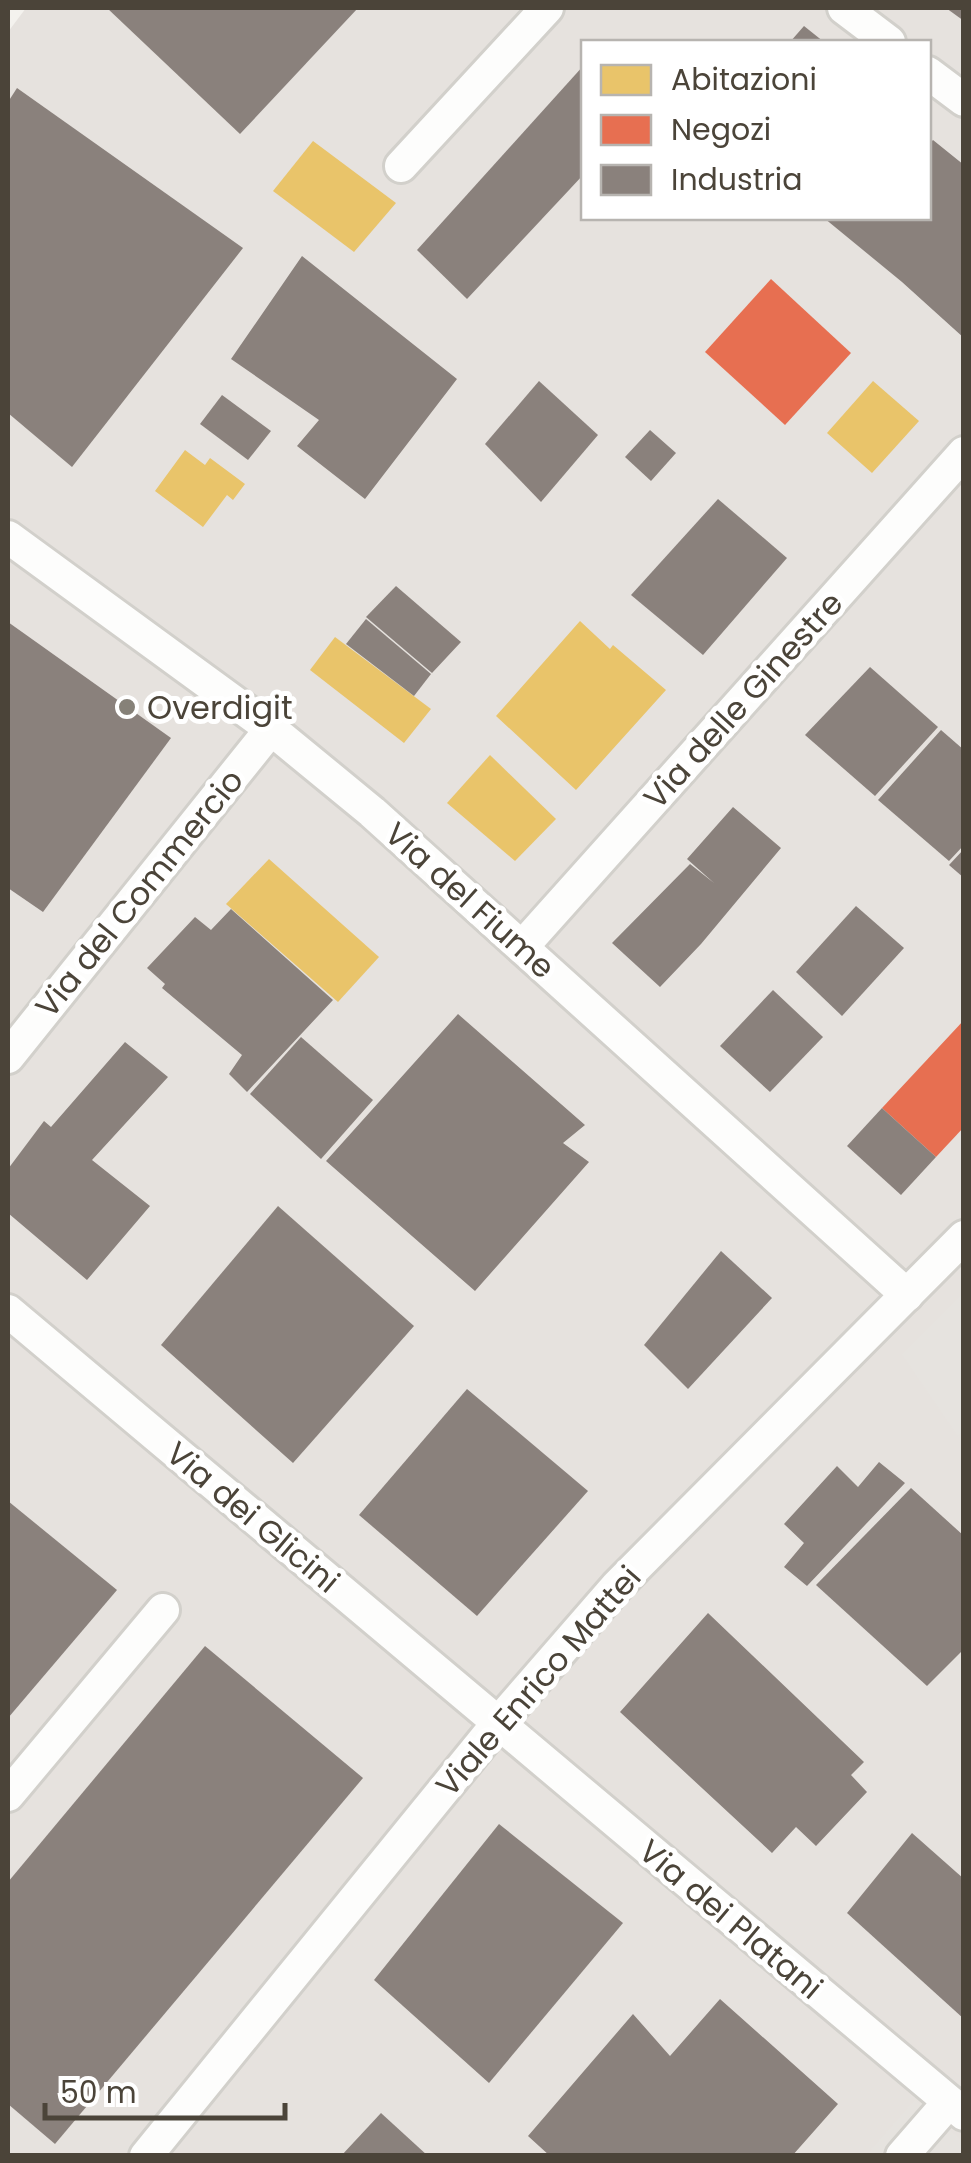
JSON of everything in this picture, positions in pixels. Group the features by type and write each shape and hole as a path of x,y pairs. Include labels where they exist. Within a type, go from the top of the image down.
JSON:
{"street":[{"path":"401,166 548,8"},
{"path":"844,8 886,40"},
{"path":"931,75 964,100"},
{"name":"Via delle Ginestre","path":"522,947 964,453"},
{"name":"Via del Fiume","path":"8,537 271,728 372,812 907,1296"},
{"name":"Via del Commercio","path":"8,1058 271,728"},
{"name":"Viale Enrico Mattei","path":"146,2156 498,1723 616,1586 964,1237"},
{"name":"Via dei Glicini","path":"8,1312 498,1723"},
{"path":"8,1795 163,1610"},
{"name":"Via dei Platani","path":"498,1723 956,2108"},
{"path":"902,2156 956,2108"}],"shaded area":[{"path":"26,8 963,8 963,2155 8,2156 8,32"},
{"path":"963,1294 964,1430 958,1437 902,1355"},
{"path":"915,2099 963,2141 963,2155 865,2156"}],"building: Abitazioni":[{"path":"313,141 396,203 354,252 273,191"},
{"path":"873,381 919,421 872,473 827,433"},
{"path":"185,450 205,465 210,458 245,484 233,500 227,495 203,527 155,491"},
{"path":"580,621 610,649 613,645 666,690 576,790 496,716"},
{"path":"335,637 431,709 404,743 310,670"},
{"path":"490,755 556,819 515,861 447,803"},
{"path":"269,859 379,957 338,1002 226,904"}],"building: Negozi":[{"path":"771,279 851,353 785,425 705,352"},
{"path":"964,1020 964,1127 936,1157 882,1108"}],"building: Industria":[{"path":"107,8 358,8 240,134"},
{"path":"946,8 964,8 964,21"},
{"path":"804,26 822,40 792,40"},
{"path":"581,68 581,177 467,299 417,250"},
{"path":"17,88 243,248 72,467 8,413 8,102"},
{"path":"931,142 964,165 964,338 826,220 931,220"},
{"path":"302,256 457,379 365,499 297,446 319,420 231,359"},
{"path":"539,381 598,435 541,502 485,444"},
{"path":"222,395 271,431 248,460 200,424"},
{"path":"650,430 676,453 651,481 625,457"},
{"path":"718,499 787,558 703,655 631,595"},
{"path":"396,586 461,642 432,673 366,617"},
{"path":"366,619 431,674 414,696 346,644"},
{"path":"8,622 171,738 43,912 8,888"},
{"path":"870,667 938,727 875,796 805,735"},
{"path":"941,730 964,750 964,845 949,861 878,800"},
{"path":"733,807 781,848 660,987 612,943 690,864 714,883 687,859"},
{"path":"964,849 964,878 949,865"},
{"path":"856,906 904,948 842,1016 796,972"},
{"path":"231,909 333,1000 247,1092 229,1074 242,1055 162,988 165,984 147,968 195,917 211,930"},
{"path":"773,990 823,1037 770,1092 720,1046"},
{"path":"458,1014 585,1125 563,1143 589,1162 475,1291 326,1161"},
{"path":"301,1037 373,1100 321,1159 250,1094"},
{"path":"125,1042 168,1077 92,1160 150,1206 87,1280 8,1213 8,1169 44,1121 51,1127"},
{"path":"882,1108 936,1157 901,1195 847,1146"},
{"path":"278,1206 414,1326 293,1463 161,1345"},
{"path":"721,1251 772,1298 688,1389 644,1345"},
{"path":"467,1389 588,1491 477,1616 359,1515"},
{"path":"879,1462 905,1483 807,1586 784,1567 804,1543 784,1524 837,1466 858,1487"},
{"path":"911,1488 964,1536 964,1649 927,1686 816,1585"},
{"path":"8,1501 117,1590 8,1718"},
{"path":"708,1613 864,1762 851,1775 867,1792 816,1846 796,1827 772,1853 620,1712"},
{"path":"205,1646 363,1778 55,2144 8,2104 8,1882"},
{"path":"499,1824 623,1923 489,2083 374,1980"},
{"path":"912,1833 964,1879 964,2019 847,1913"},
{"path":"720,1999 838,2104 792,2156 550,2156 528,2136 633,2014 670,2056"},
{"path":"381,2113 428,2156 341,2156"}],"place":[{"name":"Overdigit","path":"127,707"}]}
